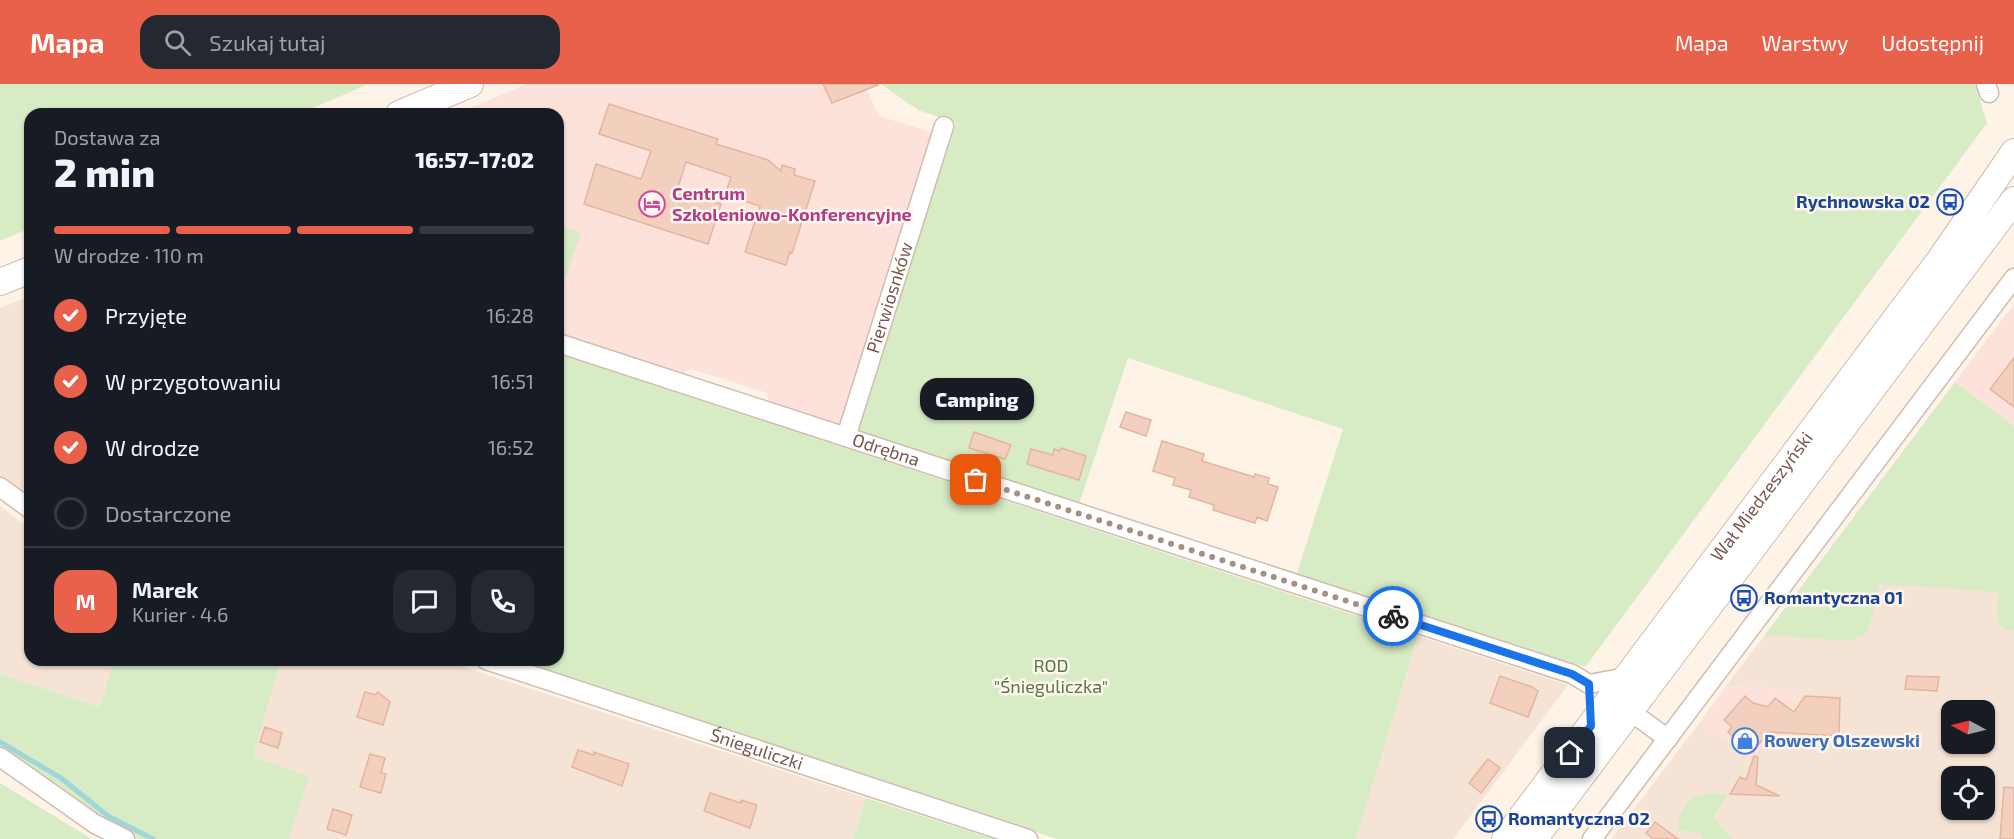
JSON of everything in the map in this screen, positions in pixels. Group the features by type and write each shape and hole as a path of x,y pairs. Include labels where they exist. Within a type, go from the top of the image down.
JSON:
{"main road":[{"path":"413,108 470,84"},
{"name":"Wał Miedzeszyński","path":"1505,839 1940,261 2014,152"},
{"name":"Wał Miedzeszyński","path":"1534,839 2014,200"},
{"path":"0,282 24,272"}],"street":[{"name":"Pierwiosnków","path":"846,437 944,126"},
{"path":"1592,839 2014,278"},
{"name":"Odrębna","path":"564,345 1572,674 1589,684"},
{"path":"0,488 24,505"},
{"name":"Śnieguliczki","path":"504,666 1028,839"},
{"path":"1627,677 1589,684 1596,719 1630,711 1668,739"},
{"path":"0,758 95,824 125,839"}],"shaded area":[{"path":"526,84 864,84 879,116 934,133 840,427 769,404 767,393 691,369 681,374 564,336 564,108 471,108"},
{"path":"24,298 24,498 0,480 0,308"},
{"path":"2014,304 2014,426 1955,382"},
{"path":"0,506 24,524 24,666 112,666 100,707 0,674"},
{"path":"1808,578 2014,592 2014,839 1611,839 1701,721 1751,760 1802,690 1726,686"},
{"path":"1418,636 1568,685 1453,839 1356,839"},
{"path":"279,666 460,666 866,798 853,839 289,839 309,776 253,757"},
{"name":"Rowery Olszewski","path":"1726,686 1802,690 1751,760 1701,721"}],"green space":[{"path":"0,84 369,84 312,108 24,108 24,231 0,241"},
{"path":"881,84 1975,84 1987,123 1586,666 1573,665 1296,576 1343,429 1128,358 1079,504 857,432 956,123 918,110"},
{"path":"564,227 581,233 564,282"},
{"name":"ROD \"Śnieguliczka\"","path":"564,356 1418,636 1356,839 1057,839 528,666 564,666"},
{"path":"1955,382 2014,426 2014,631 2004,630 1997,620 1998,592 1879,584 1865,635 1849,641 1765,635"},
{"path":"112,666 279,666 253,757 309,776 289,839 138,839 97,819 0,748 0,674 100,707"},
{"path":"0,783 92,839 0,839"},
{"path":"1711,793 1728,794 1713,817 1731,839 1703,839 1700,834 1677,829 1681,813 1691,798"},
{"path":"866,798 993,839 853,839"}],"building":[{"path":"823,84 878,84 878,85 832,103"},
{"path":"609,104 718,139 716,144 768,160 781,171 782,165 795,169 794,175 815,181 786,265 745,252 760,206 725,195 731,177 686,162 677,190 721,204 708,244 584,204 596,164 641,179 651,151 599,134"},
{"path":"2014,358 2014,407 1990,389"},
{"path":"1126,412 1151,420 1146,436 1120,427"},
{"path":"974,432 1011,445 1005,459 969,448"},
{"path":"1162,441 1204,454 1202,461 1254,477 1255,474 1269,478 1268,484 1278,487 1267,521 1257,517 1255,523 1213,510 1214,505 1189,497 1191,490 1173,485 1175,478 1153,471"},
{"path":"1061,448 1086,456 1079,480 1027,464 1031,449 1053,455 1054,449 1060,451"},
{"path":"1500,676 1538,691 1528,717 1490,703"},
{"path":"1907,676 1939,677 1937,691 1905,689"},
{"path":"365,692 375,695 378,692 390,702 383,725 357,717"},
{"path":"1745,696 1753,703 1768,707 1775,698 1794,712 1805,696 1840,698 1839,736 1768,732 1753,752 1728,732 1732,727 1724,720"},
{"path":"265,727 282,733 278,748 260,742"},
{"path":"578,750 594,755 594,752 629,764 622,786 572,767"},
{"path":"370,754 385,758 381,773 386,774 381,793 360,787"},
{"path":"1754,756 1758,757 1756,785 1780,796 1730,794 1740,777 1746,780"},
{"path":"1488,759 1500,768 1481,793 1469,783"},
{"path":"2004,787 2014,788 2014,839 2000,839"},
{"path":"710,793 741,803 741,800 757,805 750,828 704,811"},
{"path":"333,809 352,815 346,835 327,829"},
{"path":"1655,822 1678,839 1654,839 1646,833"}],"waterway":[{"path":"0,742 61,778 108,816 153,839"}],"way so far":[{"path":"976,480 1393,616"}],"place":[{"name":"Rychnowska 02","path":"1950,202"},
{"name":"Centrum Szkoleniowo-Konferencyjne","path":"652,204"},
{"name":"Camping","path":"976,480"},
{"name":"Romantyczna 01","path":"1744,598"},
{"name":"Rowery Olszewski","path":"1745,741"},
{"name":"Romantyczna 02","path":"1489,819"}],"route":[{"path":"1393,616 1572,674 1589,684 1592,708 1591,726 1570,753"}]}
